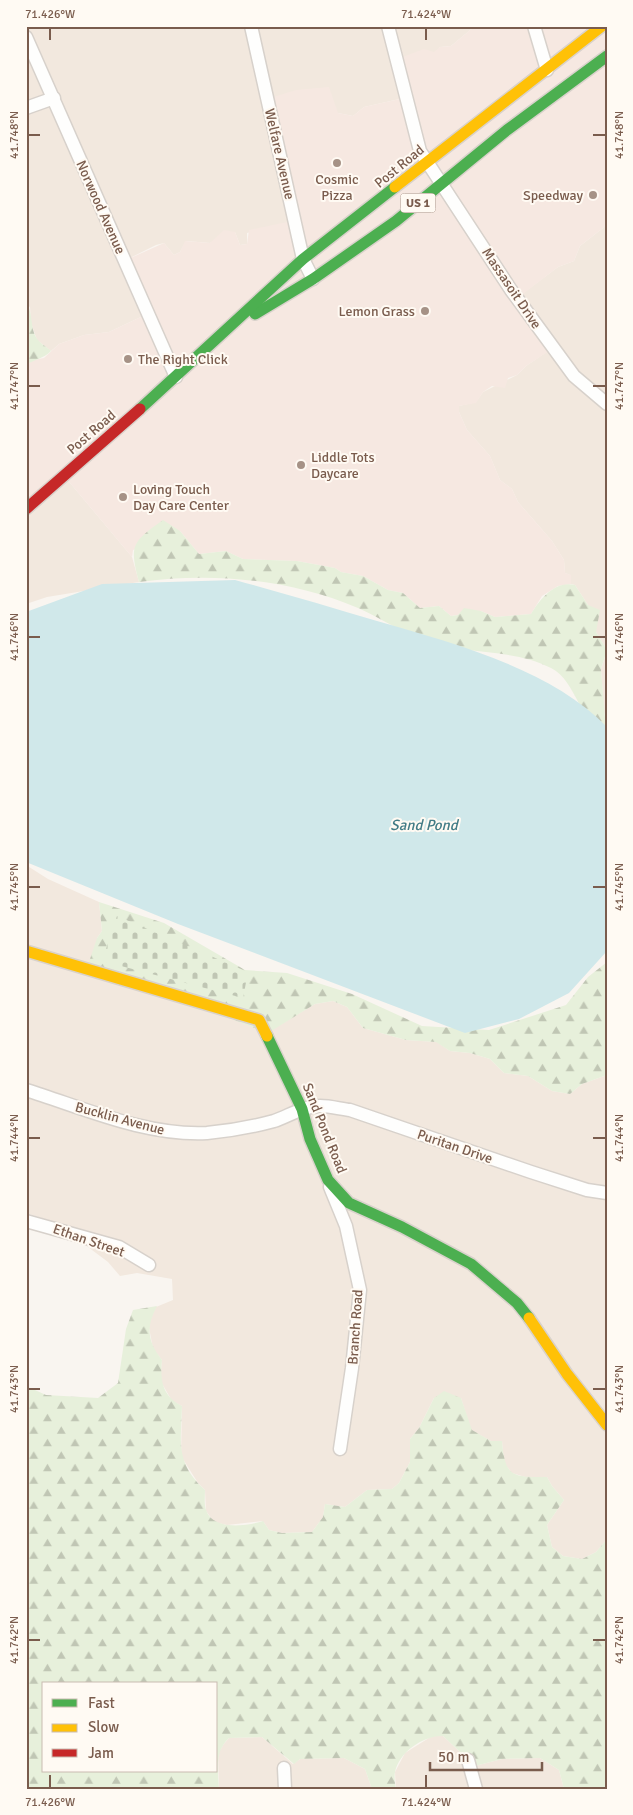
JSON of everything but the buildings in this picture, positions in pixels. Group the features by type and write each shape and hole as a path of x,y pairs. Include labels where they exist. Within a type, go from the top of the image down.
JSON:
{"main road":[{"name":"Post Road","path":"26,509 176,377 304,259 602,26"},
{"name":"Post Road","path":"220,335 313,279 396,221 507,130 607,56"},
{"name":"Sand Pond Road","path":"26,951 125,982 259,1020 286,1071 302,1109 310,1139 328,1180 349,1203 402,1227 471,1264 517,1303 536,1327 567,1374 607,1425"}],"street":[{"name":"Welfare Avenue","path":"251,26 304,259 313,279"},
{"name":"Massasoit Drive","path":"388,26 420,151 427,164 511,290 569,370 607,404"},
{"path":"534,26 547,70"},
{"name":"Norwood Avenue","path":"26,37 176,377"},
{"path":"26,108 54,98"},
{"name":"Bucklin Avenue","path":"26,1090 165,1131 206,1133 247,1128 276,1120 302,1109"},
{"name":"Puritan Drive","path":"302,1109 320,1106 350,1110 531,1172 587,1190 607,1193"},
{"name":"Branch Road","path":"328,1180 346,1226 360,1290 352,1368 340,1449"},
{"name":"Ethan Street","path":"26,1221 119,1247 149,1265"},
{"path":"468,1760 476,1789"},
{"path":"284,1768 285,1789"}],"shaded area":[{"path":"26,26 475,26 451,46 440,47 404,98 364,107 353,116 338,113 293,222 247,233 247,244 240,245 235,232 210,243 186,241 180,252 174,255 164,243 126,260 145,315 109,332 84,335 59,344 51,351 37,340 31,323 30,307 26,304"},
{"path":"475,26 607,26 607,223 580,246 574,261 558,267 519,297 552,349 526,366 517,375 508,378 505,388 492,386 483,392 476,403 459,406 459,412 467,430 490,456 500,480 512,489 518,502 552,541 564,560 565,573 571,575 571,584 558,586 542,596 531,614 495,617 481,611 451,616 439,606 420,608 403,593 388,590 363,576 341,572 335,568 297,561 243,559 226,551 199,554 180,531 133,550 132,557 65,477 26,509 26,365 34,360 44,358 59,344 84,335 109,332 145,315 126,260 164,243 174,255 180,252 185,241 210,243 224,230 235,232 240,245 247,244 249,230 292,221 267,99 296,90 329,87 338,113 353,116 364,107 404,98 397,59 424,49 434,52 440,47 451,46"},
{"path":"607,223 607,650 596,632 588,605 575,585 571,584 570,575 565,573 564,560 552,541 518,502 512,489 500,480 490,456 467,430 459,412 459,406 476,402 483,392 517,375 526,366 551,349 518,297 558,267 574,261 580,246"},
{"path":"65,477 132,557 139,582 47,597 26,604 26,509"},
{"path":"607,651 607,721 604,712 601,669"},
{"path":"26,865 48,879 99,902 102,931 97,938 268,1032 315,1004 333,1001 347,1007 363,1028 406,1040 437,1042 450,1051 470,1053 490,1059 504,1073 528,1076 552,1091 570,1094 582,1084 607,1075 607,1539 596,1552 582,1559 563,1556 552,1547 547,1525 564,1500 547,1477 525,1477 512,1473 504,1463 502,1441 491,1441 471,1430 461,1398 434,1398 419,1428 410,1439 410,1462 399,1483 392,1489 367,1490 345,1507 325,1504 323,1517 312,1532 282,1533 269,1530 263,1521 227,1525 214,1522 206,1511 205,1490 198,1483 181,1456 182,1406 172,1401 160,1380 162,1360 153,1349 148,1323 156,1307 173,1300 172,1279 137,1273 120,1276 108,1262 76,1238 67,1226 26,1213"},
{"path":"432,1736 443,1736 475,1766 502,1759 540,1758 559,1770 564,1789 396,1789 395,1772 405,1753"},
{"path":"262,1737 293,1764 300,1759 344,1758 365,1769 372,1789 219,1789 218,1754 223,1745 229,1738"}],"green space":[{"path":"26,304 30,311 35,336 51,351 26,365"},
{"path":"163,520 180,531 199,554 226,551 243,559 297,561 335,568 341,572 363,576 388,590 403,593 420,608 439,606 451,616 458,615 464,608 481,611 495,617 531,614 539,602 555,588 561,585 575,585 588,605 600,610 596,632 607,650 601,669 607,742 591,726 574,693 560,674 536,662 505,654 440,645 417,638 358,608 332,598 278,584 222,578 167,579 139,582 134,560 136,545 145,534"},
{"path":"99,902 164,923 245,970 287,973 352,994 422,1026 489,1030 566,1005 588,977 607,962 607,1075 582,1084 570,1094 552,1091 528,1076 504,1073 490,1059 470,1053 450,1051 436,1042 406,1040 363,1028 347,1007 333,1001 315,1004 268,1033 88,965 97,938 102,931"},
{"path":"117,916 248,972 243,998 102,961"},
{"path":"157,1306 151,1321 151,1340 162,1360 161,1374 166,1392 175,1402 182,1406 181,1441 184,1461 195,1480 205,1490 206,1510 210,1517 223,1524 240,1525 263,1521 269,1530 282,1533 312,1532 323,1517 325,1504 345,1507 367,1490 392,1489 399,1483 410,1462 410,1439 419,1428 434,1398 444,1391 461,1398 472,1430 491,1441 502,1441 506,1462 513,1473 526,1477 547,1477 564,1500 547,1525 552,1547 563,1556 582,1559 596,1552 607,1539 607,1789 564,1789 559,1770 540,1758 502,1759 475,1766 443,1736 428,1738 413,1746 407,1752 397,1765 395,1772 396,1789 372,1789 365,1769 344,1758 300,1759 294,1764 262,1737 229,1738 221,1749 218,1762 218,1682 42,1682 42,1772 218,1772 218,1768 219,1789 26,1789 26,1386 46,1395 98,1398 118,1383 126,1329 133,1310"}],"water":[{"name":"Sand Pond","path":"235,580 437,639 499,660 558,689 584,707 607,727 607,951 569,993 519,1019 465,1033 178,924 26,862 26,612 102,584"}],"traffic: fast":[{"path":"255,314 313,279 396,221 507,130 607,56"},
{"path":"140,409 303,259 395,187"},
{"path":"267,1036 302,1109 310,1139 328,1180 349,1203 402,1227 471,1264 517,1303 529,1318"}],"traffic: slow":[{"path":"395,187 602,26"},
{"path":"26,951 259,1020 267,1036"},
{"path":"529,1318 567,1374 607,1425"}],"traffic: jam":[{"path":"26,509 140,409"}],"place":[{"name":"Cosmic Pizza","path":"337,163"},
{"name":"Speedway","path":"593,195"},
{"name":"Lemon Grass","path":"425,311"},
{"name":"The Right Click","path":"128,359"},
{"name":"Liddle Tots Daycare","path":"301,465"},
{"name":"Loving Touch Day Care Center","path":"123,497"}]}
